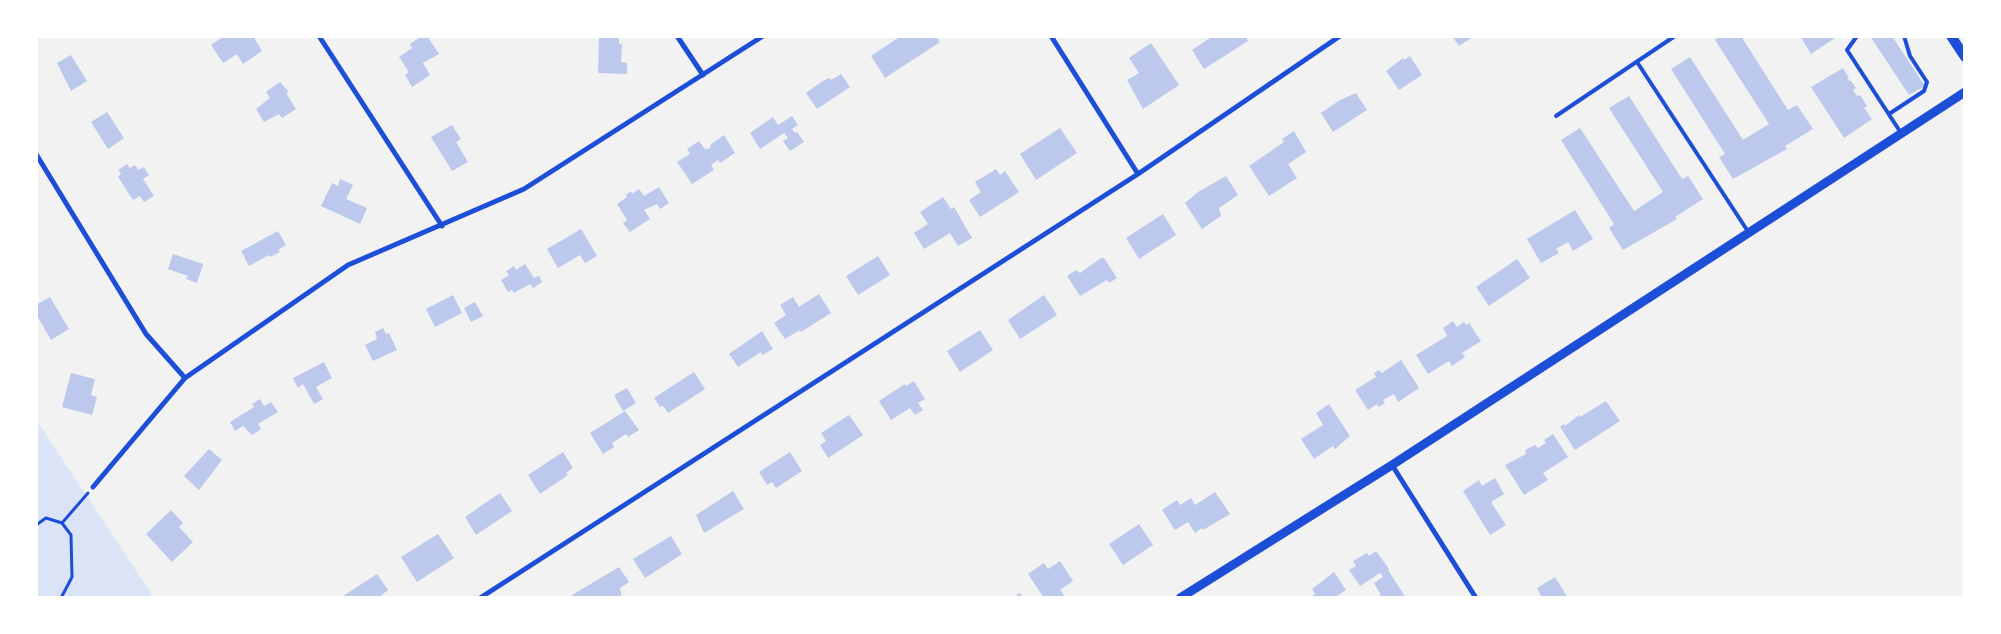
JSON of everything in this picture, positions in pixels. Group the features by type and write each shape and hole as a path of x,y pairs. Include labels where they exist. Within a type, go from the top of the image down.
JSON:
{"main road":[{"path":"1951,36 1965,57"}],"street":[{"path":"319,36 442,226"},
{"path":"677,36 703,76"},
{"path":"93,487 185,378 348,265 524,189 763,36"},
{"path":"1051,36 1138,174"},
{"path":"480,598 1138,174 1340,36"},
{"path":"1180,598 1392,466 1965,92"},
{"path":"36,154 146,334 185,378"},
{"path":"1392,466 1476,598"}],"lane":[{"path":"1556,116 1675,36"},
{"path":"1857,36 1847,50 1901,133"},
{"path":"1889,114 1924,92 1927,86 1927,82 1910,56 1904,36"},
{"path":"1637,62 1749,232"}],"path":[{"path":"62,523 93,487"},
{"path":"36,525 46,518 62,523 71,535 72,577 61,598"}],"shaded area":[{"path":"36,419 154,598 36,598"}],"building":[{"path":"220,36 253,36 262,51 243,64 237,54 223,63 211,45 221,38"},
{"path":"422,36 428,37 439,54 423,63 430,75 412,87 405,75 409,72 399,57 412,48 410,44"},
{"path":"599,36 619,36 619,44 622,44 621,62 627,63 627,74 598,73"},
{"path":"901,36 936,36 940,42 885,78 871,56"},
{"path":"1213,36 1245,36 1248,41 1204,69 1192,50"},
{"path":"1452,36 1474,36 1459,46"},
{"path":"1721,36 1741,36 1788,110 1797,105 1813,129 1785,146 1787,149 1733,179 1719,157 1725,154 1671,69 1690,57 1743,140 1769,124 1715,40"},
{"path":"1800,36 1838,36 1811,54"},
{"path":"1870,36 1892,36 1925,86 1909,95"},
{"path":"1151,43 1179,85 1143,109 1127,80 1139,73 1129,58"},
{"path":"71,55 87,81 71,91 57,63"},
{"path":"1410,56 1422,75 1399,90 1386,71 1403,58 1404,60"},
{"path":"1843,68 1849,78 1847,80 1851,81 1856,88 1853,90 1857,96 1860,95 1867,106 1864,108 1872,119 1844,138 1811,87"},
{"path":"841,74 850,87 817,109 806,93 821,82 829,78 831,80"},
{"path":"280,82 289,92 286,93 296,109 282,118 279,114 264,122 256,109 270,98 266,92"},
{"path":"1356,93 1367,110 1333,132 1321,113 1340,100"},
{"path":"1629,96 1682,179 1688,176 1703,199 1675,217 1677,219 1623,250 1609,228 1614,224 1561,140 1580,128 1634,211 1663,192 1609,108"},
{"path":"107,112 124,138 108,149 91,122"},
{"path":"792,116 798,125 792,129 795,133 797,132 804,142 790,151 783,141 788,138 784,133 760,149 750,133 773,117 778,125"},
{"path":"452,125 461,139 456,142 468,162 452,171 431,137"},
{"path":"1060,128 1077,153 1036,180 1020,154"},
{"path":"1294,131 1306,152 1288,164 1297,178 1269,196 1249,166 1284,142 1282,139"},
{"path":"724,135 735,153 720,163 718,160 711,165 714,170 692,184 677,162 690,154 687,149 699,141 705,149 708,149 711,147 710,145"},
{"path":"127,164 130,168 135,165 138,170 144,167 149,175 143,179 154,196 144,202 140,196 133,200 118,177 121,174 118,170"},
{"path":"996,169 1000,175 1005,171 1019,192 980,217 969,200 981,192 975,182"},
{"path":"1226,176 1238,195 1219,208 1221,216 1202,229 1185,203 1198,192"},
{"path":"340,179 353,185 346,199 367,208 360,224 321,206 332,183 338,186"},
{"path":"659,187 669,203 660,209 657,204 644,210 650,219 630,232 623,223 627,220 617,204 627,197 626,195 631,191 632,194 639,189 644,196"},
{"path":"943,197 951,209 954,207 972,238 958,246 950,233 924,249 914,233 928,224 920,212"},
{"path":"1575,210 1593,239 1573,251 1568,242 1556,249 1559,253 1541,263 1527,239"},
{"path":"1163,214 1176,235 1139,259 1126,238"},
{"path":"581,229 597,256 585,263 580,255 558,268 547,249"},
{"path":"278,231 286,245 278,250 280,252 270,257 269,255 249,266 241,251"},
{"path":"173,254 203,264 197,283 186,279 188,276 168,269"},
{"path":"878,256 890,275 858,295 846,276"},
{"path":"1101,258 1104,258 1117,278 1109,283 1107,280 1080,296 1067,276 1076,270 1080,273"},
{"path":"1517,259 1530,278 1489,306 1476,287"},
{"path":"525,264 534,278 539,276 542,282 533,288 530,284 514,293 512,290 508,292 501,280 509,275 506,271 514,266 516,270"},
{"path":"819,294 831,313 801,332 800,330 785,339 774,323 786,315 780,305 793,297 799,307"},
{"path":"453,295 462,313 435,327 426,309"},
{"path":"1044,295 1057,315 1020,339 1008,320"},
{"path":"50,297 69,329 51,340 36,314 36,305"},
{"path":"475,302 483,316 471,322 464,308"},
{"path":"1453,321 1457,327 1464,322 1466,325 1469,323 1481,341 1462,353 1465,357 1452,366 1449,361 1428,374 1416,355 1447,336 1443,328"},
{"path":"383,328 386,334 389,333 397,350 373,361 365,345 377,339 375,332"},
{"path":"980,330 993,350 960,372 947,351"},
{"path":"762,331 773,349 762,355 761,352 738,367 729,354"},
{"path":"1401,360 1419,388 1398,402 1394,394 1383,400 1385,403 1379,407 1377,404 1368,410 1355,390 1376,377 1374,373 1379,370 1382,373"},
{"path":"324,362 332,378 316,387 323,399 314,404 303,384 298,388 293,378"},
{"path":"694,372 705,389 668,413 663,406 660,407 654,398"},
{"path":"71,373 95,379 91,395 97,397 92,415 62,407"},
{"path":"914,381 925,399 918,403 923,410 915,415 910,408 891,420 879,401 905,384 906,386"},
{"path":"627,388 636,403 623,411 614,395"},
{"path":"260,399 264,406 271,402 278,412 258,424 261,429 252,435 243,426 235,431 230,422 254,407 252,404"},
{"path":"1606,401 1620,421 1575,450 1560,427 1564,424 1565,426 1579,415 1580,417"},
{"path":"1329,404 1350,436 1335,449 1333,446 1314,459 1301,439 1323,425 1316,413"},
{"path":"625,411 639,430 628,437 626,434 612,443 614,447 603,454 590,433"},
{"path":"849,415 863,435 828,458 820,445 826,441 821,433"},
{"path":"1553,434 1568,457 1543,473 1548,480 1524,495 1505,465 1526,454 1525,450 1535,445 1538,448 1546,443 1544,440"},
{"path":"209,449 222,460 199,490 184,476"},
{"path":"563,452 573,468 566,473 568,475 540,494 528,475"},
{"path":"790,452 802,471 776,488 772,482 767,485 759,472"},
{"path":"1495,478 1504,494 1491,502 1506,525 1490,535 1463,491 1479,480 1482,486"},
{"path":"733,491 744,509 704,533 696,515"},
{"path":"1215,492 1230,514 1195,533 1188,522 1175,530 1162,510 1177,500 1180,505 1191,498 1195,505"},
{"path":"500,493 512,511 476,535 465,517"},
{"path":"171,510 183,523 179,527 193,542 172,562 146,534"},
{"path":"1139,524 1153,545 1123,565 1109,544"},
{"path":"438,534 454,558 417,582 401,557"},
{"path":"671,536 682,554 645,578 633,559"},
{"path":"1376,551 1406,598 1377,598 1381,595 1374,583 1383,577 1380,573 1360,586 1349,570 1356,566 1353,561 1367,553 1369,556"},
{"path":"1060,561 1073,581 1060,590 1066,598 1044,598 1028,574 1044,563 1048,569"},
{"path":"619,567 629,582 620,588 622,598 574,598 572,595"},
{"path":"1334,572 1346,590 1334,598 1309,598 1315,594 1312,589"},
{"path":"377,574 388,590 378,598 344,598 343,596"},
{"path":"1555,577 1568,598 1542,598 1537,588"},
{"path":"1020,593 1023,598 1012,598"}]}
